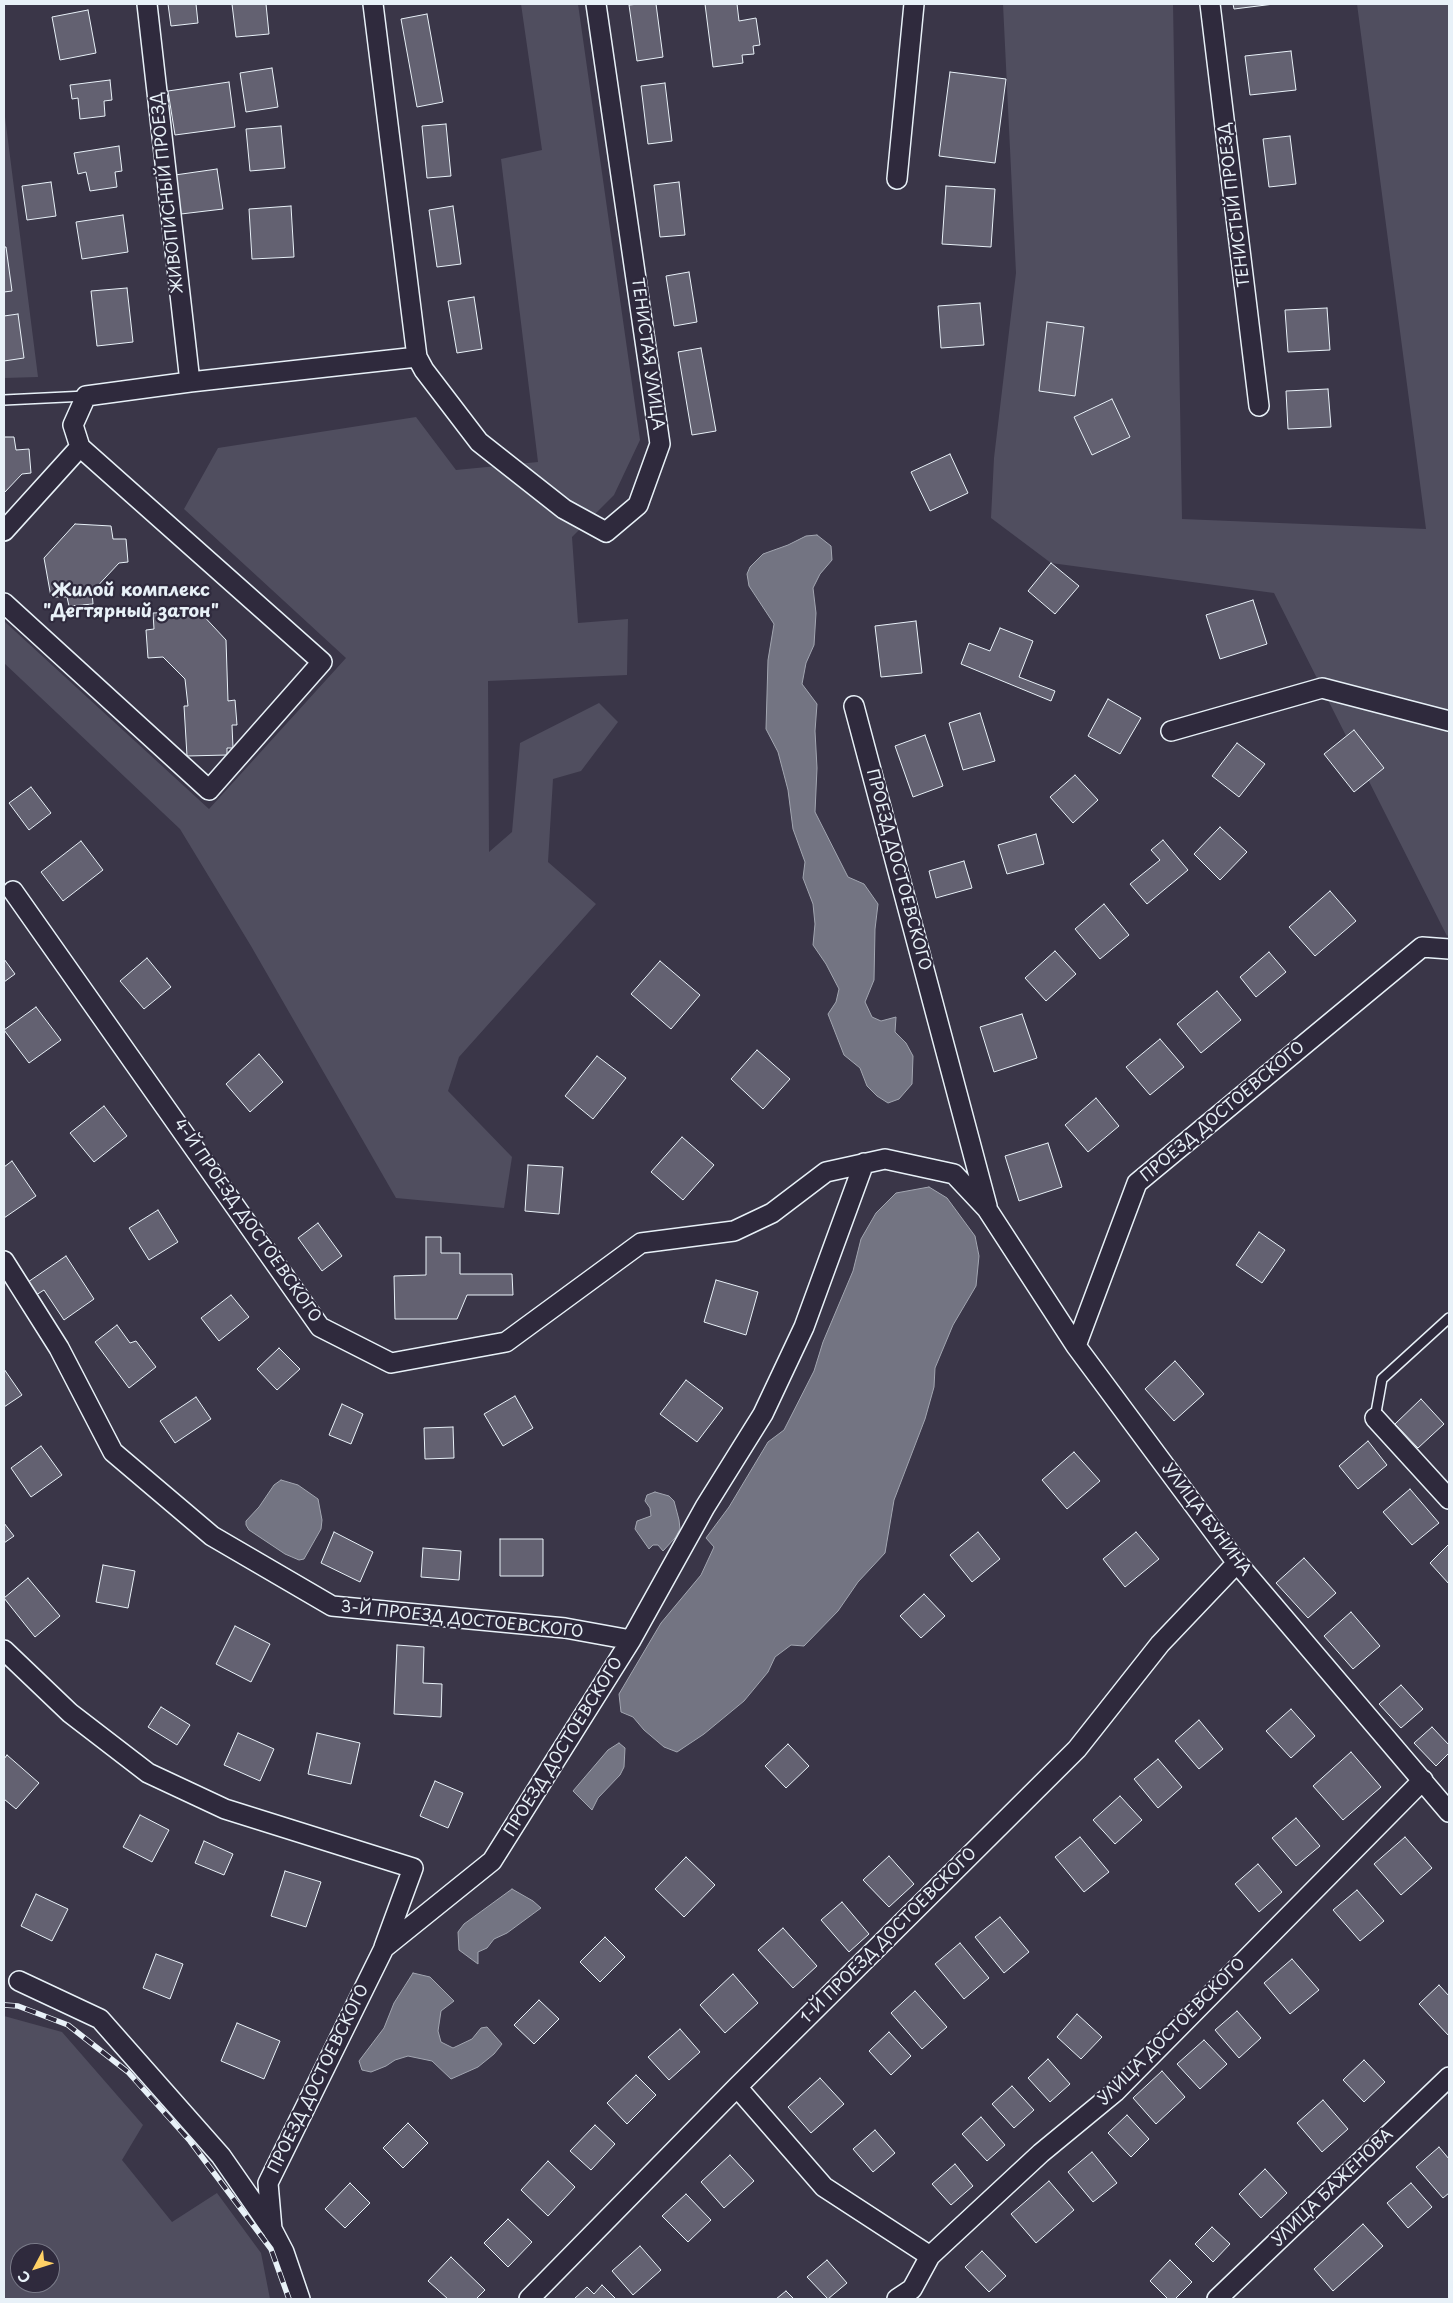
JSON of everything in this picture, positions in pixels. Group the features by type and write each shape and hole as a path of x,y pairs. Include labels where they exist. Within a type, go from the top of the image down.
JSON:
{"street":[{"name":"ЖИВОПИСНЫЙ ПРОЕЗД","path":"147,4 190,382"},
{"path":"4,603 209,790 322,662 80,447 73,425 86,396 190,382 417,357 373,4"},
{"name":"ТЕНИСТАЯ УЛИЦА","path":"417,357 424,370 479,442 564,509 606,532 638,505 660,444 596,4"},
{"path":"896,179 914,4"},
{"name":"ТЕНИСТЫЙ ПРОЕЗД","path":"1210,4 1260,406"},
{"path":"4,531 80,447"},
{"path":"1171,731 1322,688 1449,721"},
{"name":"ПРОЕЗД ДОСТОЕВСКОГО","path":"854,706 988,1209"},
{"name":"4-Й ПРОЕЗД ДОСТОЕВСКОГО","path":"13,891 320,1327 391,1363 506,1342 641,1243 734,1231 772,1213 826,1172 885,1159 954,1174 988,1209"},
{"name":"ПРОЕЗД ДОСТОЕВСКОГО","path":"1076,1346 1136,1183 1422,947 1449,949"},
{"name":"ПРОЕЗД ДОСТОЕВСКОГО","path":"300,2299 284,2252 272,2229 268,2183 384,1948 492,1861 631,1640 705,1507 762,1414 804,1326 864,1163"},
{"name":"УЛИЦА БУНИНА","path":"988,1209 1076,1346 1237,1563 1449,1812"},
{"name":"3-Й ПРОЕЗД ДОСТОЕВСКОГО","path":"4,1261 59,1348 113,1452 212,1536 332,1606 565,1628 631,1640"},
{"path":"1375,1418 1449,1499"},
{"name":"1-Й ПРОЕЗД ДОСТОЕВСКОГО","path":"529,2299 737,2087 1077,1749 1160,1644 1237,1563"},
{"path":"4,1650 70,1713 148,1773 225,1809 413,1868 384,1948"},
{"name":"УЛИЦА ДОСТОЕВСКОГО","path":"897,2299 912,2289 930,2256 1041,2152 1115,2092 1422,1780"},
{"path":"19,1980 100,2019 221,2156 272,2229"},
{"name":"УЛИЦА БАЖЕНОВА","path":"1217,2299 1449,2077"},
{"path":"737,2087 824,2187 930,2256"}],"lane":[{"path":"4,400 86,396"},
{"path":"1375,1418 1382,1379 1449,1318"}],"shaded area":[{"path":"521,4 578,4 640,440 614,495 572,537 578,623 628,619 627,675 488,681 489,852 512,832 520,743 599,703 618,722 581,771 553,779 548,862 596,904 459,1057 448,1091 512,1157 504,1208 396,1198 251,946 180,829 4,663 4,621 209,809 346,658 184,509 218,448 416,417 456,470 538,462 501,159 542,150"},
{"path":"1003,4 1173,4 1182,519 1426,529 1357,4 1449,4 1449,934 1447,936 1274,593 1051,563 991,518 994,458 1016,273"},
{"path":"4,109 38,377 4,378"},
{"path":"4,2016 62,2032 143,2125 122,2160 172,2222 217,2193 261,2253 270,2299 4,2299"}],"water":[{"path":"817,535 831,546 832,560 820,574 813,588 816,613 814,645 806,663 802,684 817,704 815,812 848,877 864,884 878,904 875,929 874,980 865,1002 872,1017 881,1021 896,1017 895,1032 906,1043 913,1056 912,1084 899,1099 888,1103 867,1086 860,1068 844,1055 828,1014 836,1002 839,989 826,964 813,945 815,924 813,904 803,878 805,862 793,829 788,790 778,752 766,729 768,660 774,624 749,586 747,574 750,567 763,554 806,536"},
{"path":"929,1187 947,1198 975,1236 979,1256 976,1286 953,1325 935,1368 934,1387 925,1419 894,1500 885,1553 858,1582 838,1611 804,1646 791,1645 775,1657 768,1672 744,1701 704,1734 677,1752 664,1747 644,1730 633,1717 621,1712 619,1694 661,1623 701,1575 714,1547 706,1538 729,1507 768,1442 784,1430 814,1371 823,1342 853,1271 861,1239 876,1213 896,1193"},
{"path":"281,1480 298,1485 318,1499 322,1520 321,1529 304,1559 299,1560 285,1554 249,1530 246,1525 246,1521 259,1507 274,1485"},
{"path":"655,1492 669,1496 674,1501 679,1520 680,1529 675,1538 663,1551 658,1545 653,1545 649,1549 635,1529 637,1521 651,1516 650,1508 645,1501 647,1495"},
{"path":"619,1743 625,1748 624,1767 620,1775 598,1798 592,1810 573,1791 608,1750"},
{"path":"512,1889 541,1908 507,1933 494,1939 487,1948 478,1952 478,1964 459,1950 458,1932 464,1924"},
{"path":"413,1973 430,1977 454,2001 441,2011 438,2031 441,2042 453,2048 472,2039 481,2028 487,2027 502,2044 494,2054 478,2067 451,2079 432,2061 408,2056 371,2072 362,2070 359,2061 384,2028 394,2003"}],"building":[{"path":"168,4 196,4 198,23 171,26"},
{"path":"232,4 266,4 269,34 236,37"},
{"path":"656,4 663,57 637,61 629,5"},
{"path":"705,4 737,4 739,21 756,18 760,45 753,46 754,54 742,55 743,63 713,67"},
{"path":"1233,4 1274,4 1234,9"},
{"path":"88,10 96,53 60,60 52,17"},
{"path":"427,14 443,102 417,107 401,19"},
{"path":"1291,51 1296,90 1250,95 1245,56"},
{"path":"272,68 278,107 246,112 240,73"},
{"path":"950,72 1006,79 995,163 939,156"},
{"path":"110,80 112,100 104,101 105,116 80,119 78,98 72,99 70,85"},
{"path":"229,82 235,127 175,135 168,91"},
{"path":"665,83 672,141 648,144 641,86"},
{"path":"446,124 451,176 427,178 422,126"},
{"path":"281,126 285,168 250,171 246,129"},
{"path":"1290,136 1296,184 1269,187 1263,139"},
{"path":"119,146 122,171 115,172 117,187 90,191 86,172 78,174 74,153"},
{"path":"217,169 223,209 181,214 175,175"},
{"path":"51,182 56,216 27,220 22,186"},
{"path":"679,182 685,235 660,237 654,185"},
{"path":"946,186 995,189 991,247 942,244"},
{"path":"291,206 294,257 252,259 249,209"},
{"path":"453,206 461,264 437,267 429,210"},
{"path":"123,215 128,252 82,259 76,222"},
{"path":"4,247 6,247 12,291 4,292"},
{"path":"689,272 697,322 674,326 666,276"},
{"path":"127,288 133,342 97,346 91,291"},
{"path":"474,297 482,349 457,353 448,301"},
{"path":"980,303 984,345 941,348 938,306"},
{"path":"1327,308 1330,350 1288,352 1285,310"},
{"path":"18,314 24,358 4,361 4,316"},
{"path":"1047,322 1084,327 1075,396 1039,391"},
{"path":"701,348 716,431 692,435 678,352"},
{"path":"1328,389 1331,427 1288,429 1286,391"},
{"path":"1112,399 1130,437 1092,455 1074,417"},
{"path":"4,437 14,437 16,450 29,449 31,473 22,474 4,493"},
{"path":"950,454 968,493 930,511 911,472"},
{"path":"75,524 111,526 113,539 126,539 128,562 119,563 92,592 93,604 69,606 67,597 51,597 44,558"},
{"path":"1051,563 1079,586 1055,614 1028,591"},
{"path":"1253,600 1267,644 1220,659 1206,615"},
{"path":"199,611 226,640 228,701 235,700 237,725 232,725 233,748 227,748 227,755 187,756 184,706 188,706 185,679 163,657 148,658 146,630 154,629 153,613"},
{"path":"916,621 922,673 881,677 875,626"},
{"path":"1000,628 1033,641 1019,677 1055,691 1051,701 961,664 969,643 990,651"},
{"path":"1108,699 1141,718 1120,754 1088,736"},
{"path":"980,713 995,761 963,770 949,723"},
{"path":"1354,730 1384,768 1354,792 1324,754"},
{"path":"925,735 943,786 913,797 895,746"},
{"path":"1237,743 1265,764 1239,797 1212,776"},
{"path":"1075,775 1098,800 1073,823 1050,797"},
{"path":"31,787 51,813 29,830 9,803"},
{"path":"1220,827 1247,852 1220,880 1194,854"},
{"path":"1036,834 1044,864 1007,874 998,845"},
{"path":"1163,840 1188,870 1147,904 1130,884 1160,860 1151,850"},
{"path":"81,841 103,870 63,901 41,872"},
{"path":"964,861 972,888 936,898 929,871"},
{"path":"1330,891 1356,921 1315,956 1289,927"},
{"path":"1104,904 1129,935 1100,959 1075,929"},
{"path":"1055,951 1076,974 1046,1001 1025,978"},
{"path":"1269,952 1286,972 1256,997 1240,977"},
{"path":"147,958 171,987 144,1009 120,981"},
{"path":"4,959 15,974 4,982"},
{"path":"660,961 700,995 671,1029 631,994"},
{"path":"1217,991 1241,1020 1201,1053 1177,1024"},
{"path":"36,1007 61,1040 29,1063 4,1030"},
{"path":"1022,1014 1037,1058 994,1072 980,1027"},
{"path":"1160,1039 1184,1067 1150,1095 1126,1067"},
{"path":"757,1050 790,1079 763,1109 731,1079"},
{"path":"259,1054 283,1082 250,1112 226,1084"},
{"path":"597,1056 626,1078 593,1119 565,1096"},
{"path":"1096,1098 1119,1126 1088,1152 1065,1125"},
{"path":"104,1106 127,1136 94,1162 70,1133"},
{"path":"682,1137 714,1165 683,1200 651,1172"},
{"path":"1048,1143 1062,1187 1019,1201 1005,1156"},
{"path":"12,1161 36,1196 4,1218 4,1167"},
{"path":"528,1165 563,1167 559,1214 525,1211"},
{"path":"158,1210 178,1242 149,1260 129,1228"},
{"path":"318,1223 342,1256 322,1271 298,1238"},
{"path":"1259,1232 1285,1250 1262,1283 1236,1265"},
{"path":"426,1237 441,1237 441,1253 460,1253 460,1274 512,1274 513,1295 467,1295 457,1319 395,1319 394,1276 426,1275"},
{"path":"66,1256 94,1299 64,1320 44,1290 36,1295 28,1282"},
{"path":"716,1280 758,1292 746,1335 704,1322"},
{"path":"231,1295 249,1317 219,1341 201,1318"},
{"path":"117,1325 130,1343 136,1341 156,1367 129,1388 95,1342"},
{"path":"279,1348 300,1369 277,1390 257,1369"},
{"path":"1175,1361 1204,1394 1174,1421 1145,1389"},
{"path":"4,1369 22,1395 4,1407"},
{"path":"686,1380 723,1408 697,1442 660,1414"},
{"path":"515,1396 533,1428 503,1446 484,1414"},
{"path":"196,1397 211,1419 175,1443 160,1421"},
{"path":"1421,1399 1444,1424 1418,1448 1395,1424"},
{"path":"342,1404 363,1414 351,1444 329,1435"},
{"path":"453,1427 454,1458 425,1459 424,1428"},
{"path":"1368,1441 1387,1465 1358,1489 1339,1466"},
{"path":"41,1446 62,1475 31,1497 11,1468"},
{"path":"1074,1452 1100,1481 1067,1509 1042,1480"},
{"path":"1410,1489 1439,1523 1412,1545 1383,1512"},
{"path":"4,1523 14,1536 4,1543"},
{"path":"334,1532 373,1552 360,1582 321,1563"},
{"path":"978,1532 1000,1559 972,1582 950,1555"},
{"path":"1136,1532 1159,1559 1125,1587 1103,1559"},
{"path":"500,1539 543,1539 543,1576 500,1576"},
{"path":"1449,1544 1449,1584 1430,1563"},
{"path":"423,1548 461,1551 459,1580 421,1577"},
{"path":"1304,1558 1336,1593 1308,1618 1276,1583"},
{"path":"103,1565 135,1571 128,1608 96,1602"},
{"path":"28,1578 60,1616 35,1637 4,1598"},
{"path":"924,1594 945,1616 921,1638 900,1616"},
{"path":"1351,1612 1380,1646 1353,1669 1324,1636"},
{"path":"235,1626 270,1644 251,1682 216,1664"},
{"path":"397,1645 424,1647 423,1683 442,1684 441,1717 394,1714"},
{"path":"1401,1685 1423,1709 1401,1728 1379,1704"},
{"path":"161,1707 190,1725 177,1745 148,1727"},
{"path":"1291,1709 1315,1736 1291,1758 1266,1731"},
{"path":"1199,1720 1223,1749 1199,1769 1175,1741"},
{"path":"1432,1727 1449,1745 1449,1753 1436,1766 1414,1743"},
{"path":"238,1733 274,1749 260,1781 224,1765"},
{"path":"317,1733 360,1743 351,1784 308,1774"},
{"path":"788,1744 809,1766 786,1788 765,1766"},
{"path":"1351,1752 1381,1787 1343,1820 1313,1786"},
{"path":"7,1755 39,1783 16,1809 4,1799 4,1759"},
{"path":"1158,1759 1182,1787 1158,1808 1134,1779"},
{"path":"435,1781 463,1793 448,1828 420,1816"},
{"path":"1120,1796 1142,1820 1115,1844 1093,1820"},
{"path":"140,1815 169,1830 152,1862 123,1847"},
{"path":"1296,1818 1320,1846 1296,1866 1272,1838"},
{"path":"1080,1837 1109,1872 1084,1892 1055,1857"},
{"path":"1405,1837 1432,1868 1401,1895 1374,1864"},
{"path":"204,1841 233,1854 224,1875 195,1863"},
{"path":"889,1856 914,1884 889,1907 863,1880"},
{"path":"686,1857 715,1885 684,1917 655,1889"},
{"path":"1258,1864 1282,1892 1259,1912 1235,1884"},
{"path":"285,1871 321,1882 306,1927 271,1916"},
{"path":"1357,1890 1384,1921 1360,1941 1333,1910"},
{"path":"36,1894 68,1909 52,1941 21,1926"},
{"path":"842,1902 869,1934 849,1952 821,1920"},
{"path":"1000,1917 1029,1952 1004,1973 975,1937"},
{"path":"783,1928 817,1966 793,1988 758,1950"},
{"path":"605,1937 625,1957 600,1982 580,1962"},
{"path":"960,1943 989,1978 964,1999 935,1964"},
{"path":"156,1954 183,1964 170,1999 143,1988"},
{"path":"1292,1959 1319,1990 1290,2014 1264,1983"},
{"path":"733,1974 758,2003 725,2033 700,2005"},
{"path":"1439,1985 1449,1996 1449,2036 1419,2004"},
{"path":"915,1991 947,2027 922,2049 891,2013"},
{"path":"539,2000 559,2019 534,2044 514,2025"},
{"path":"1237,2011 1261,2038 1239,2058 1215,2030"},
{"path":"1077,2014 1102,2037 1081,2059 1057,2037"},
{"path":"237,2023 280,2041 264,2079 221,2061"},
{"path":"680,2029 700,2052 669,2080 648,2057"},
{"path":"889,2032 911,2056 891,2075 869,2051"},
{"path":"1204,2040 1227,2064 1200,2089 1177,2064"},
{"path":"1048,2059 1070,2084 1050,2102 1028,2078"},
{"path":"1364,2060 1385,2082 1364,2102 1343,2080"},
{"path":"1162,2071 1185,2097 1156,2124 1133,2098"},
{"path":"636,2075 656,2095 627,2124 607,2103"},
{"path":"820,2078 844,2104 811,2133 788,2107"},
{"path":"1012,2086 1034,2110 1014,2128 992,2104"},
{"path":"1323,2100 1348,2129 1322,2152 1297,2123"},
{"path":"1127,2115 1149,2139 1131,2157 1108,2133"},
{"path":"981,2117 1005,2145 987,2161 962,2134"},
{"path":"408,2123 428,2143 403,2168 383,2148"},
{"path":"595,2125 615,2144 591,2170 570,2151"},
{"path":"875,2130 895,2153 873,2172 853,2149"},
{"path":"1439,2147 1449,2159 1449,2193 1443,2198 1416,2167"},
{"path":"1092,2152 1117,2183 1093,2202 1068,2172"},
{"path":"730,2155 754,2181 724,2208 701,2182"},
{"path":"548,2161 575,2187 548,2216 521,2190"},
{"path":"955,2164 973,2186 951,2205 932,2184"},
{"path":"1265,2169 1287,2193 1261,2218 1239,2194"},
{"path":"1049,2181 1074,2210 1036,2243 1011,2214"},
{"path":"350,2183 370,2203 345,2228 325,2209"},
{"path":"1411,2183 1432,2207 1408,2228 1387,2203"},
{"path":"686,2194 711,2220 688,2242 662,2216"},
{"path":"508,2219 532,2242 508,2267 484,2243"},
{"path":"1363,2224 1383,2246 1333,2291 1314,2269"},
{"path":"1212,2227 1230,2244 1213,2262 1195,2244"},
{"path":"640,2246 661,2270 633,2295 612,2271"},
{"path":"982,2251 1006,2276 989,2292 965,2267"},
{"path":"451,2257 485,2290 476,2299 448,2299 428,2281"},
{"path":"827,2260 847,2283 828,2299 807,2277"},
{"path":"1170,2260 1192,2282 1175,2299 1168,2299 1150,2281"},
{"path":"602,2285 616,2299 574,2299 587,2287 594,2294"},
{"path":"786,2291 794,2299 776,2299"}],"railway":[{"path":"4,2005 18,2006 68,2025 128,2072 190,2141 271,2249 289,2299"}],"district":[{"name":"Жилой комплекс \"Дегтярный затон\"","path":"131,601"}]}
